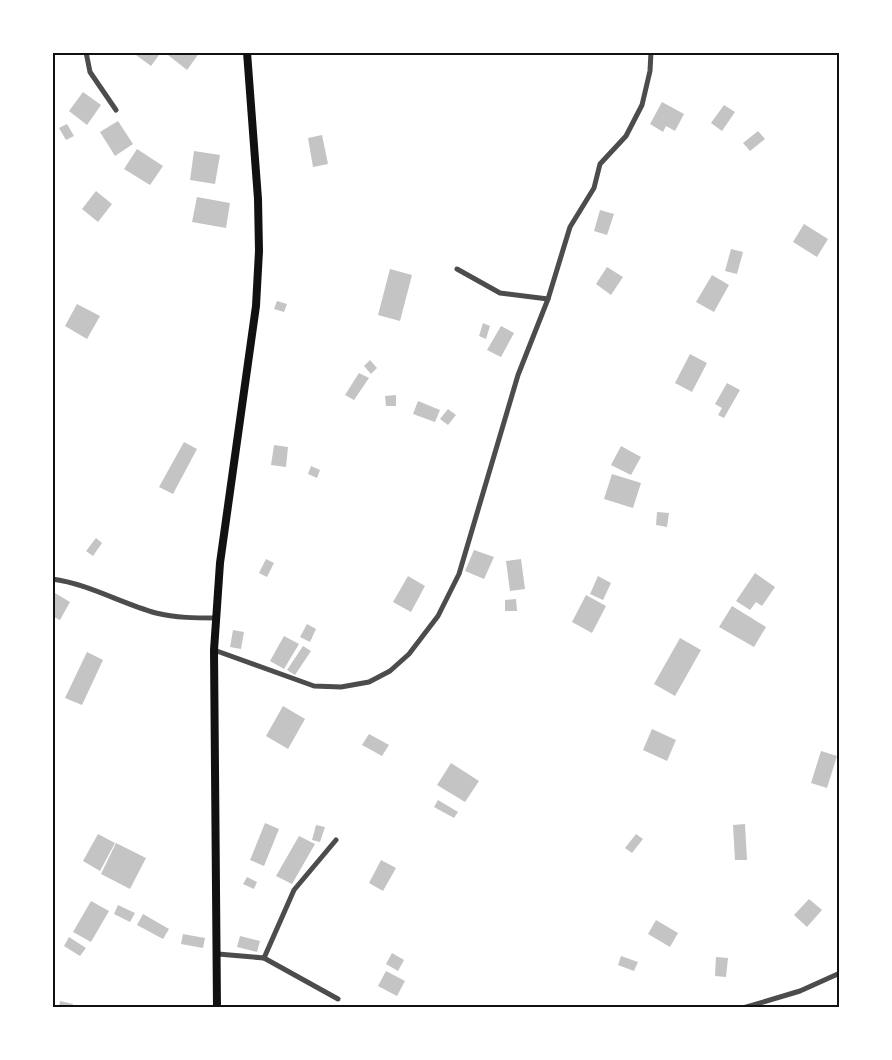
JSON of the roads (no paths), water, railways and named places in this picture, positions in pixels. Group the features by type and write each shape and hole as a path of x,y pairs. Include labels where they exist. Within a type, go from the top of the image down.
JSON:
{"main road":[{"path":"217,1008 214,650 220,564 256,306 259,251 258,200 247,52"}],"street":[{"path":"86,52 90,72 116,110"},
{"path":"214,650 314,686 341,687 369,682 390,671 409,654 438,616 458,574 512,392 548,299 570,227 594,188 600,164 626,136 642,105 650,71 651,52"},
{"path":"457,269 500,292 548,299"},
{"path":"52,579 86,587 156,613 186,619 217,618"},
{"path":"264,958 294,890 336,840"},
{"path":"218,954 264,958 338,999"},
{"path":"743,1008 800,991 840,973"}]}
